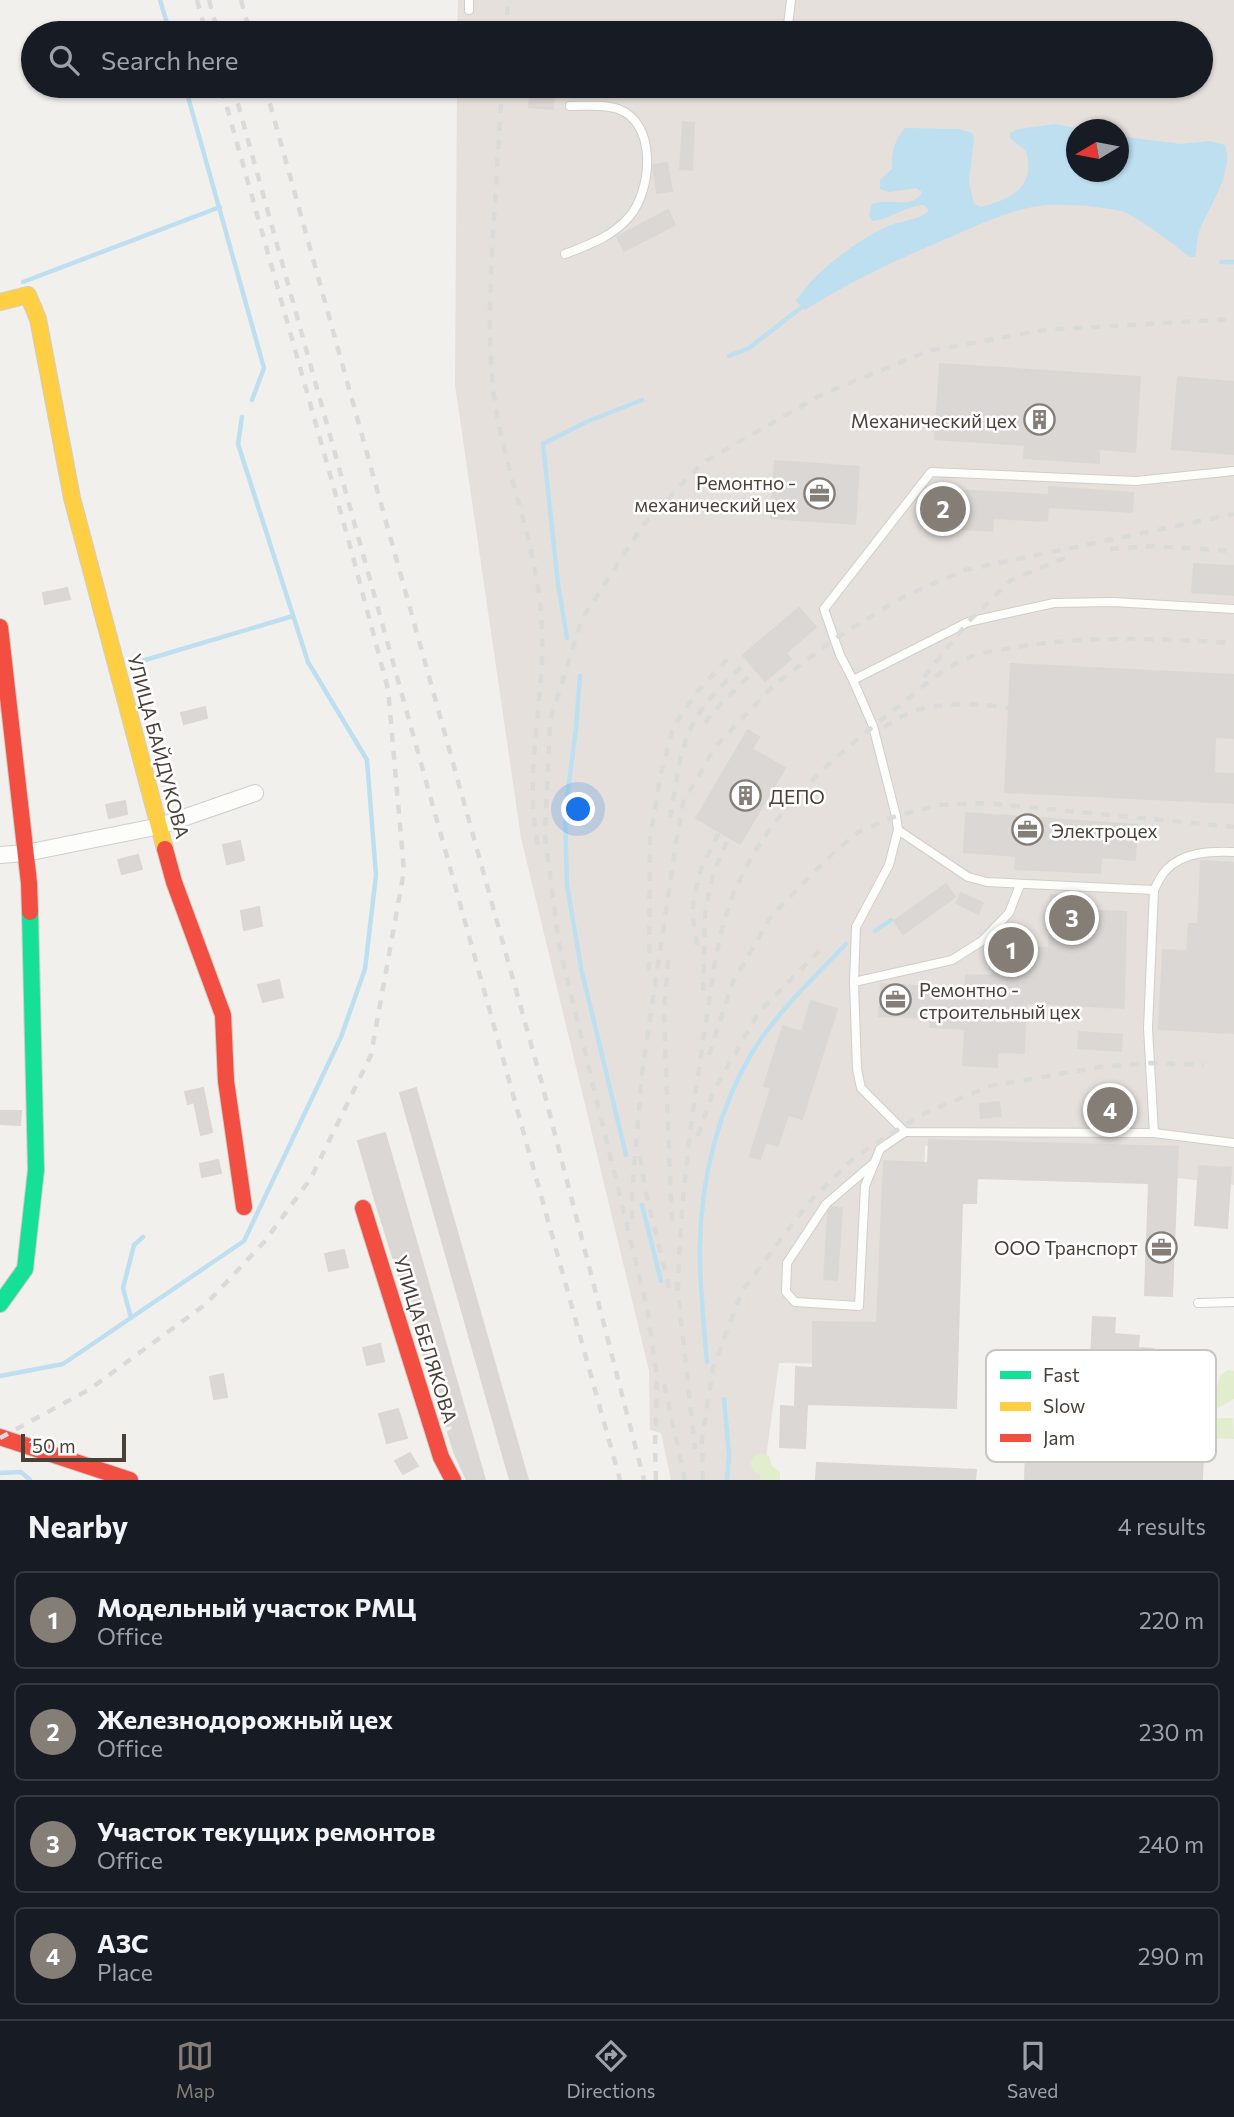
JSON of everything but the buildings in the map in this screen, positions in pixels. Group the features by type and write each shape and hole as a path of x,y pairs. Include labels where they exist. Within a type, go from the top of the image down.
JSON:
{"street":[{"name":"УЛИЦА БАЙДУКОВА","path":"0,302 27,295 38,319 72,498 101,614 174,883 223,1016 226,1081 244,1207"},
{"path":"0,627 29,883 36,1170 25,1269 0,1304"},
{"path":"0,855 26,853 160,826 255,793"},
{"name":"УЛИЦА БЕЛЯКОВА","path":"363,1208 441,1457 453,1480"},
{"path":"0,1437 130,1480"}],"lane":[{"path":"469,0 469,10"},
{"path":"788,21 791,0"},
{"path":"565,254 603,239 629,218 643,196 647,172 646,146 640,128 631,116 618,108 570,106"},
{"path":"905,1132 861,1088 857,1069 854,982 856,927 889,865 898,830 883,756 873,726 839,655 824,609 931,472 1136,481 1234,471"},
{"path":"853,680 968,622 1054,603 1114,602 1234,609"},
{"path":"898,830 968,877 987,882 1154,890"},
{"path":"1154,1133 1148,1028 1154,890 1166,870 1185,857 1210,851 1234,852"},
{"path":"854,982 952,960 982,942 1009,913 1020,885"},
{"path":"875,1162 826,1204 787,1263 786,1292 795,1302 859,1306 866,1186 880,1149 905,1132 1154,1133 1234,1143"},
{"path":"1198,1303 1234,1302"}],"shaded area":[{"path":"458,0 1234,0 1234,1185 925,1146 919,1365 779,1363 763,1480 671,1480 661,1433 650,1430 649,1371 521,838 455,385 457,98 1213,98 1213,21 457,21"}],"green space":[{"path":"1228,1370 1234,1371 1234,1399 1216,1408 1216,1387 1220,1375"},
{"path":"1216,1418 1233,1418 1234,1439 1216,1438"},
{"path":"760,1453 769,1456 772,1466 780,1472 780,1480 760,1480 760,1475 754,1472 751,1461"}],"water":[{"path":"1056,124 1066,126 1066,182 1129,182 1129,137 1181,144 1210,141 1225,145 1227,155 1224,177 1200,229 1195,257 1190,257 1124,212 1081,206 1038,206 992,219 911,254 857,280 805,310 796,301 824,269 860,241 884,228 919,217 929,210 924,205 884,219 872,221 869,216 871,205 913,201 922,192 916,188 888,192 880,189 880,180 892,169 894,147 905,128 959,129 972,133 974,138 969,182 974,204 981,207 1003,200 1019,190 1028,174 1026,151 1010,138 1010,133 1018,129"}],"waterway":[{"path":"160,0 166,21"},
{"path":"188,98 264,368 252,400"},
{"path":"23,282 220,207"},
{"path":"1221,262 1234,262"},
{"path":"729,356 749,348 802,307"},
{"path":"567,638 558,584 543,444 586,422 642,400"},
{"path":"0,1376 63,1364 244,1241 341,1037 365,969 376,875 367,760 308,662 238,444 242,417"},
{"path":"135,663 293,616"},
{"path":"580,676 565,813 567,885 581,968 626,1155"},
{"path":"875,931 891,920"},
{"path":"707,1362 700,1274 701,1219 708,1168 722,1118 742,1070 755,1048 775,1020 846,944"},
{"path":"642,1205 661,1281"},
{"path":"131,1318 123,1288 134,1245 143,1237"},
{"path":"724,1399 729,1455 727,1480"},
{"path":"0,1473 21,1472 30,1480"}],"railway":[{"path":"197,0 203,21"},
{"path":"209,0 215,21"},
{"path":"241,0 247,21"},
{"path":"507,21 508,0"},
{"path":"0,1438 90,1389 206,1304 265,1241 311,1178 371,1055 404,871 388,689 224,98"},
{"path":"236,98 620,1480"},
{"path":"268,98 541,1080 644,1480"},
{"path":"501,98 491,276 491,361 500,432 536,572 540,601 541,684 533,765 534,819 538,846"},
{"path":"656,1480 657,1378 647,1308 559,945 545,836 550,721 582,619 642,526 702,463 823,394 928,351 1044,330 1234,319"},
{"path":"632,1219 642,1073 676,842 683,803 715,747 773,686 834,639 903,597 965,570 1234,514"},
{"path":"1110,549 1152,546 1234,551"},
{"path":"924,677 968,622 1011,580 1065,558"},
{"path":"678,1291 688,1156 720,937 736,888 749,862 764,838 799,794 840,754 936,676 970,657 1044,643 1098,639 1234,643"},
{"path":"649,971 650,839 660,777 673,728 697,692 732,654"},
{"path":"670,818 680,761 690,731 711,698 748,661"},
{"path":"705,723 755,670"},
{"path":"884,727 910,712 937,706 974,704 1009,708"},
{"path":"709,1055 732,984 772,915 858,832 896,816 939,805 985,803 1234,827"},
{"path":"697,945 692,911 700,871 719,832"},
{"path":"703,991 705,914 713,874 729,837"},
{"path":"698,1136 713,1092 759,1012 824,946"},
{"path":"668,960 664,1015 672,1229"},
{"path":"703,1480 702,1440 713,1368 742,1291 809,1202 856,1156 925,1113 990,1086 1100,1067 1150,1063 1204,1065"},
{"path":"640,1156 646,1193 671,1296"},
{"path":"677,1282 695,1449"},
{"path":"664,1384 685,1480"}],"traffic: fast":[{"path":"0,1304 25,1269 36,1170 30,912"}],"traffic: slow":[{"path":"0,302 28,295 38,319 72,498 165,849"}],"traffic: jam":[{"path":"0,627 30,912"},
{"path":"165,849 174,882 223,1015 226,1081 244,1207"},
{"path":"363,1208 441,1457 453,1480"},
{"path":"0,1437 130,1480"}],"place":[{"name":"Механический цех","path":"1040,420"},
{"name":"Ремонтно - механический цех","path":"819,493"},
{"name":"Железнодорожный цех","path":"943,509"},
{"name":"ДЕПО","path":"746,796"},
{"name":"Электроцех","path":"1028,830"},
{"name":"Участок текущих ремонтов","path":"1072,918"},
{"name":"Модельный участок РМЦ","path":"1011,950"},
{"name":"Ремонтно - строительный цех","path":"896,1000"},
{"name":"АЗС","path":"1110,1110"},
{"name":"ООО Транспорт","path":"1161,1247"}]}
